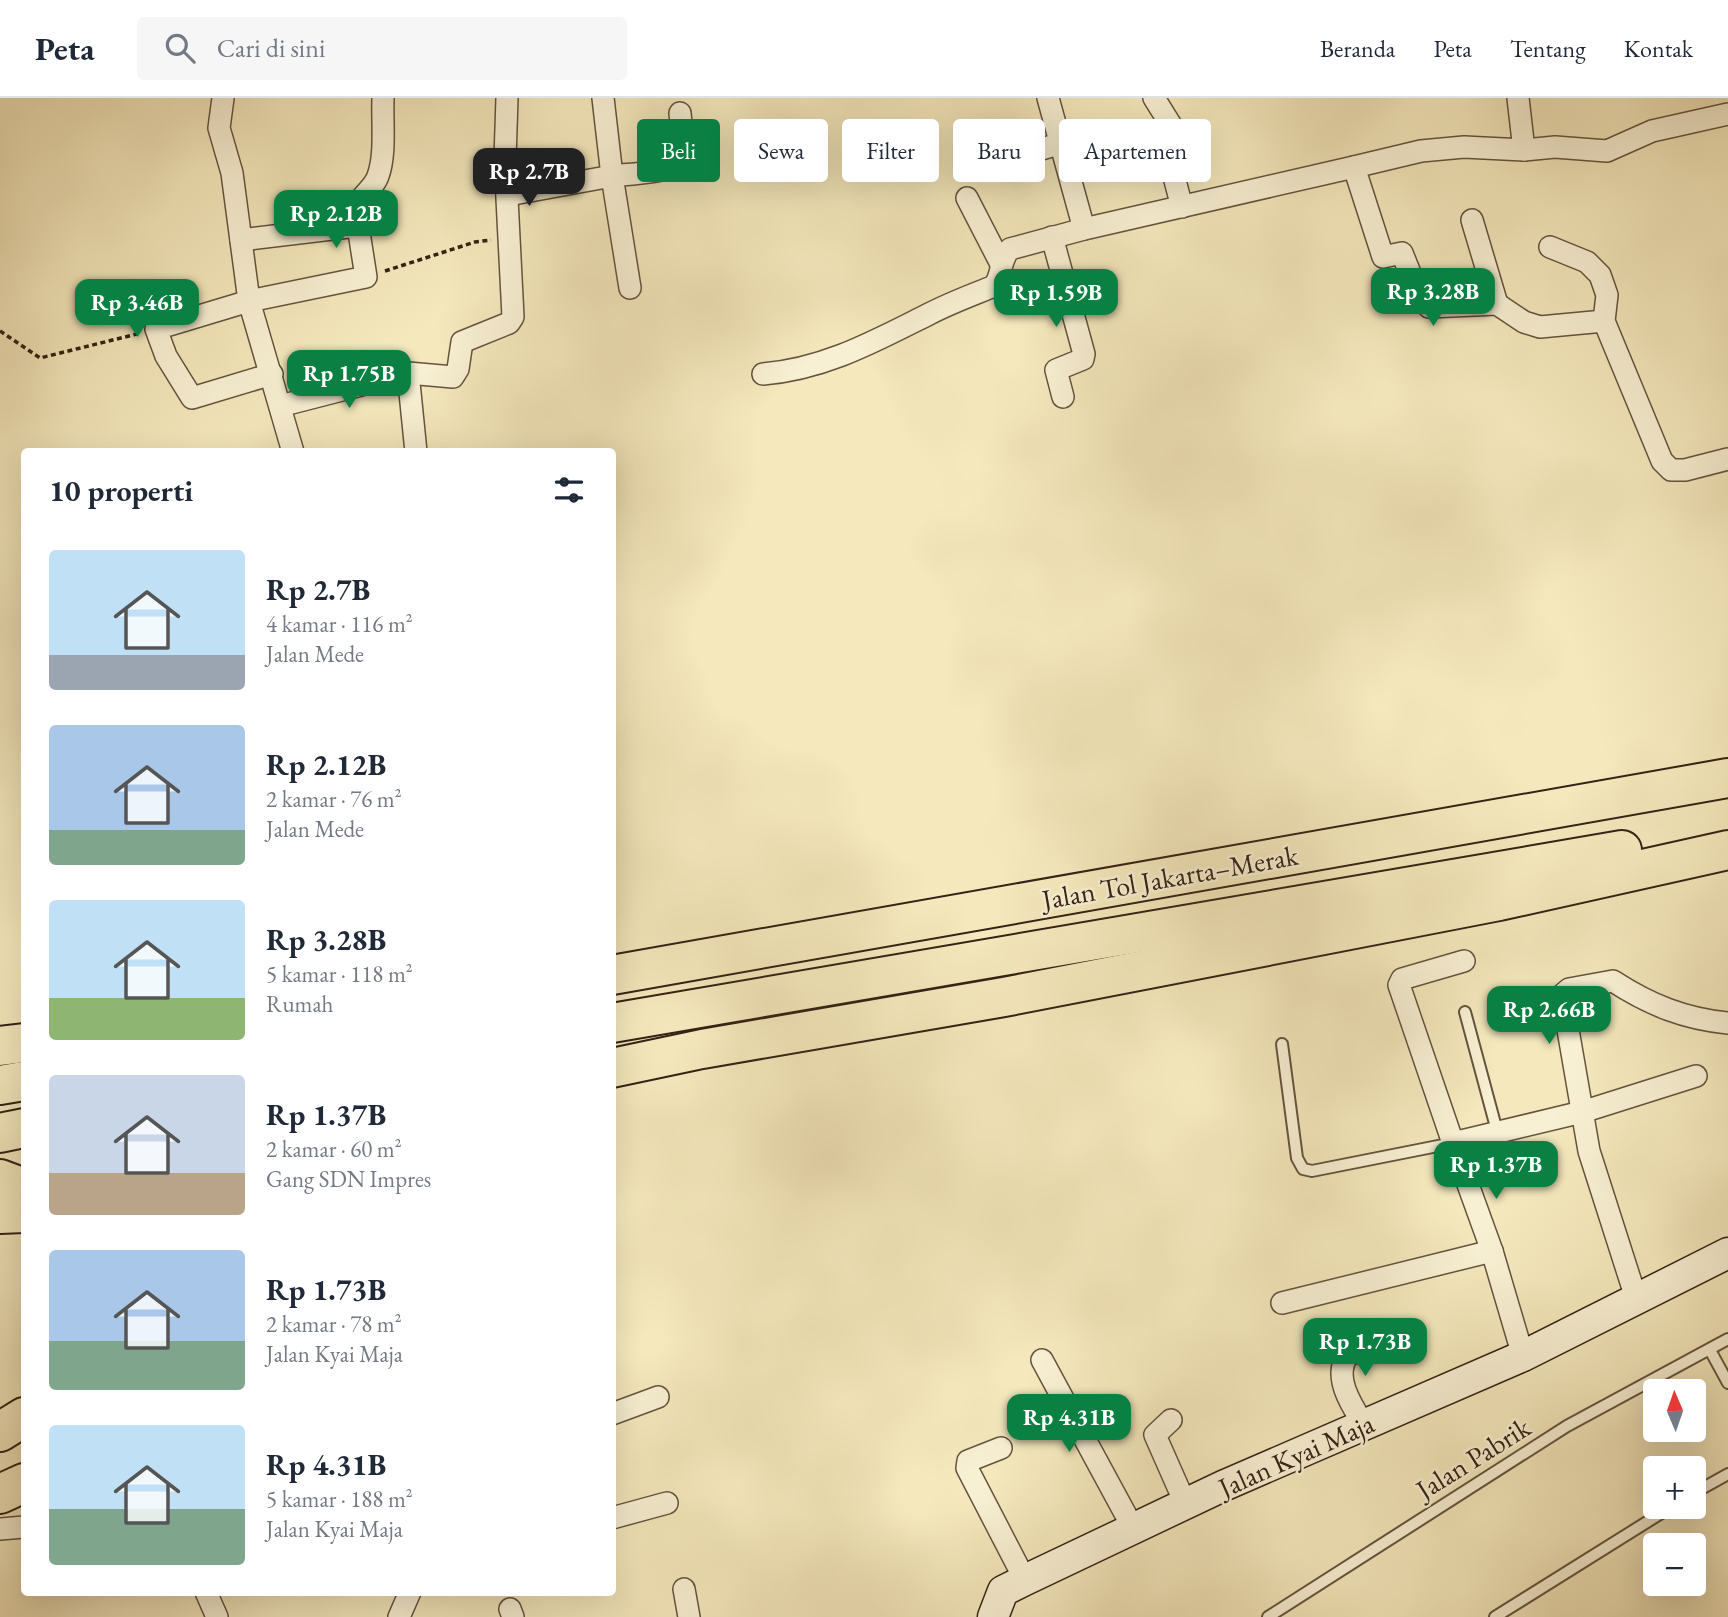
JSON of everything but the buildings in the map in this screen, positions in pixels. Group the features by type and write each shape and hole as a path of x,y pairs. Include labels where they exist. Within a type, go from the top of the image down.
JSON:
{"highway":[{"name":"Jalan Tol Jakarta–Merak","path":"616,974 1728,778"},
{"name":"Jalan Tol Jakarta–Merak","path":"616,1022 1728,832"},
{"path":"616,1067 702,1049 1218,957 1499,901 1728,850"},
{"path":"0,1046 21,1043"},
{"path":"0,1085 21,1082"},
{"path":"0,1133 21,1129"},
{"path":"0,1179 21,1187"},
{"path":"0,1214 21,1213"},
{"path":"0,1432 21,1419"},
{"path":"0,1455 21,1444"},
{"path":"0,1494 21,1484"}],"main road":[{"name":"Jalan Kyai Maja","path":"993,1617 1003,1591 1025,1580 1185,1503 1523,1356 1728,1253"}],"street":[{"path":"223,98 219,128 232,173 249,301 292,448"},
{"path":"272,374 192,398 166,356 156,329 249,301 366,277 356,205 375,184 380,173 383,98"},
{"path":"280,406 408,373 453,377 458,369 462,342 509,323 513,317 508,195 508,98"},
{"path":"603,98 629,288"},
{"path":"1048,98 1059,133"},
{"path":"1154,98 1179,138 1180,142 1169,155 1182,206"},
{"path":"1518,98 1524,150"},
{"path":"508,195 612,176 666,170 678,165 682,158 680,113"},
{"path":"763,374 804,369 864,348 931,313 994,286 1000,278 1001,264 1010,249 1052,237 1421,151 1464,147 1524,150 1555,147 1607,151 1652,131 1728,114"},
{"path":"1354,167 1383,257 1402,253 1418,293 1429,307 1497,304 1524,322 1540,327 1604,321"},
{"path":"1072,182 1084,229"},
{"path":"967,198 1001,264"},
{"path":"1472,220 1497,304"},
{"path":"242,240 357,226"},
{"path":"1052,237 1084,354 1083,359 1055,372 1063,397"},
{"path":"1550,247 1594,268 1607,295 1604,321 1662,461 1671,470 1685,470 1728,459"},
{"path":"408,373 416,448"},
{"path":"1464,961 1402,979 1399,985 1492,1251 1523,1356"},
{"path":"1636,1298 1589,1151 1562,1000 1565,991 1614,982 1637,997 1692,1020 1728,1023"},
{"path":"1453,1143 1582,1111 1696,1076"},
{"path":"1282,1303 1492,1251"},
{"path":"1364,1425 1348,1399 1343,1360 1349,1354 1395,1347"},
{"path":"1042,1360 1133,1528"},
{"path":"616,1413 658,1397"},
{"path":"1171,1420 1155,1435 1185,1503"},
{"path":"1002,1448 968,1461 967,1468 1025,1580"},
{"path":"616,1517 667,1503"},
{"path":"0,1529 21,1527"},
{"path":"684,1589 689,1617"},
{"path":"208,1596 217,1617"}],"lane":[{"path":"1465,1012 1497,1131"},
{"path":"1282,1044 1297,1158 1304,1169 1312,1171 1453,1143"},
{"name":"Jalan Pabrik","path":"1268,1617 1567,1426 1728,1339"},
{"path":"1710,1350 1728,1383"},
{"path":"1706,1486 1728,1474"},
{"path":"1495,1617 1652,1519"}],"path":[{"path":"366,277 475,242 510,237"},
{"path":"0,331 40,358 156,329"}]}
